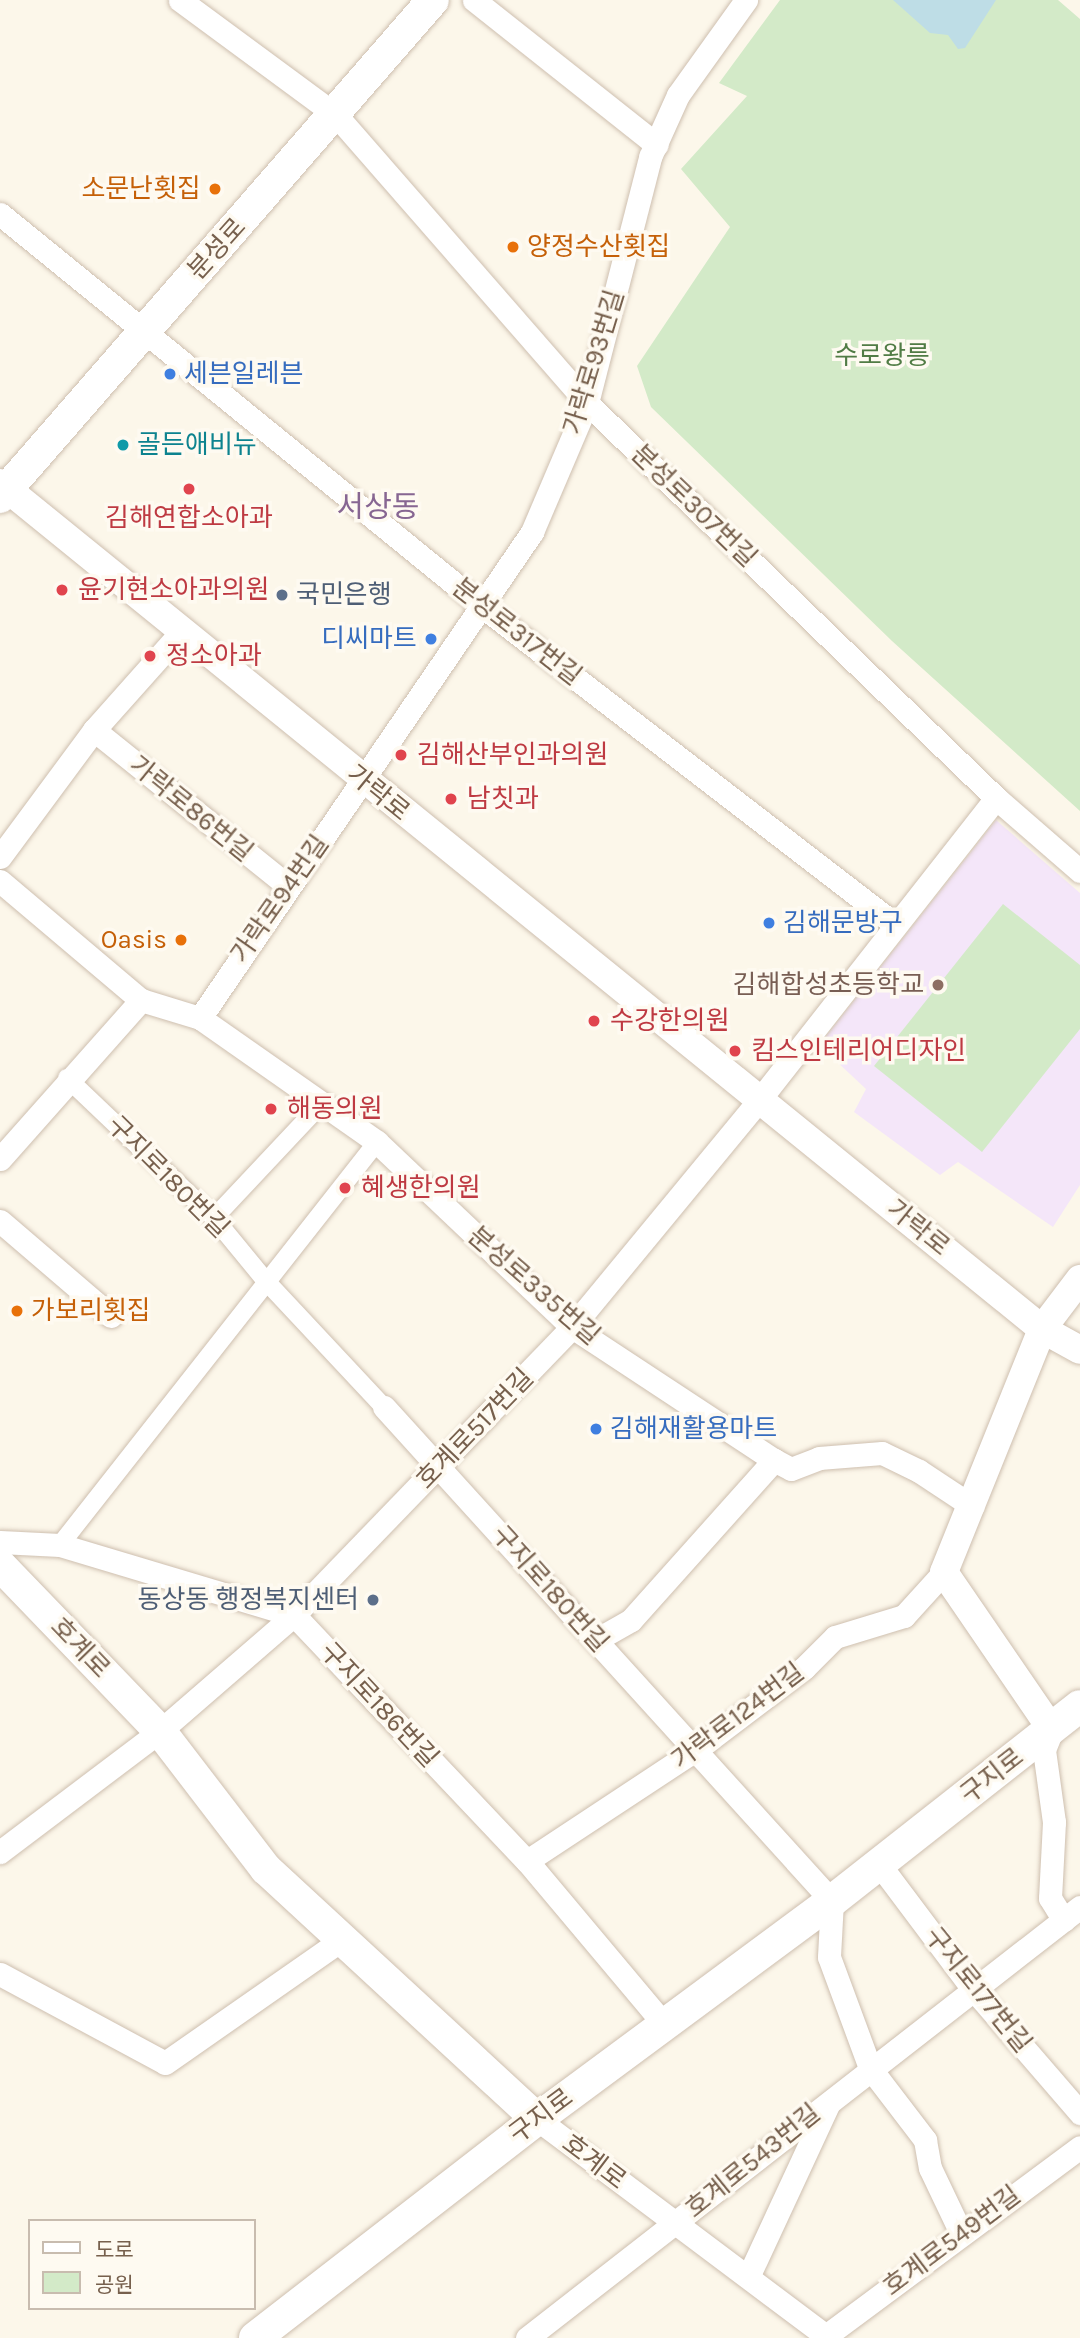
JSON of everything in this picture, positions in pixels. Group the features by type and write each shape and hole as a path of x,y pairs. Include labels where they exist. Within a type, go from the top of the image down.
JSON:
{"main road":[{"name":"분성로","path":"2,489 336,115 433,0"},
{"name":"호계로","path":"0,1565 160,1731 267,1869 340,1941 537,2119"},
{"name":"구지로","path":"254,2338 537,2119 832,1901 1080,1706"}],"street":[{"name":"분성로307번길","path":"180,0 336,115 587,403 996,798 1080,871"},
{"path":"474,0 657,145"},
{"name":"가락로93번길","path":"361,780 483,607 532,532 587,403 650,157 678,95 746,0"},
{"name":"분성로317번길","path":"0,214 483,607 896,925"},
{"name":"가락로","path":"2,489 183,630 361,780 1042,1329 1080,1350"},
{"path":"0,857 94,730 183,630"},
{"name":"가락로86번길","path":"94,730 289,887"},
{"name":"가락로94번길","path":"200,1018 361,780"},
{"path":"760,1099 996,798"},
{"name":"분성로335번길","path":"0,881 141,1000 200,1018 377,1142 572,1327 774,1460 791,1469 819,1458 882,1453 919,1471 972,1506"},
{"path":"0,1159 67,1078 141,1000"},
{"name":"구지로180번길","path":"67,1078 214,1218 265,1280 697,1749 832,1901"},
{"name":"호계로517번길","path":"160,1731 294,1615 439,1468 572,1327 760,1099"},
{"path":"214,1218 322,1103"},
{"path":"60,1545 265,1280 377,1142"},
{"path":"0,1221 111,1316"},
{"name":"가락로124번길","path":"527,1861 697,1749 804,1668 835,1637 904,1616 944,1572 1042,1329 1080,1279"},
{"path":"596,1640 631,1620 774,1460"},
{"name":"구지로186번길","path":"0,1542 60,1545 294,1615 527,1861 664,2024"},
{"path":"944,1572 1052,1730"},
{"name":"구지로","path":"1052,1730 1044,1750 1054,1822 1050,1898 1072,1913"},
{"path":"0,1852 160,1731"},
{"name":"구지로177번길","path":"879,1864 973,1989 1080,2113"},
{"path":"832,1901 829,1957 870,2068 925,2140 930,2168 961,2233"},
{"name":"호계로543번길","path":"527,2338 830,2099 1072,1913"},
{"path":"0,1975 165,2063 340,1941"},
{"name":"호계로543번길","path":"749,2275 830,2099"},
{"name":"호계로","path":"537,2119 749,2275 826,2337"},
{"name":"호계로549번길","path":"826,2337 961,2233 1080,2147"}],"shaded area":[{"name":"김해합성초등학교","path":"996,820 1080,893 1080,1185 1053,1227 958,1162 940,1175 854,1112 866,1089 819,1045"}],"green space":[{"name":"수로왕릉","path":"780,0 1058,0 1080,19 1080,811 892,641 651,407 637,366 730,227 681,169 747,96 719,83"},
{"path":"1003,904 1080,965 1080,1029 982,1152 874,1066"}],"water":[{"path":"893,0 996,0 965,48 958,49 948,35 930,33"}],"place":[{"name":"소문난횟집","path":"215,189"},
{"name":"양정수산횟집","path":"513,247"},
{"name":"세븐일레븐","path":"170,374"},
{"name":"골든애비뉴","path":"123,445"},
{"name":"김해연합소아과","path":"189,489"},
{"name":"윤기현소아과의원","path":"62,590"},
{"name":"국민은행","path":"282,595"},
{"name":"디씨마트","path":"431,639"},
{"name":"정소아과","path":"150,656"},
{"name":"김해산부인과의원","path":"401,755"},
{"name":"남칫과","path":"451,799"},
{"name":"김해문방구","path":"769,923"},
{"name":"Oasis","path":"181,940"},
{"name":"김해합성초등학교","path":"938,985"},
{"name":"수강한의원","path":"594,1021"},
{"name":"킴스인테리어디자인","path":"735,1051"},
{"name":"해동의원","path":"271,1109"},
{"name":"혜생한의원","path":"345,1188"},
{"name":"가보리횟집","path":"17,1311"},
{"name":"김해재활용마트","path":"596,1429"},
{"name":"동상동 행정복지센터","path":"373,1600"}],"district":[{"name":"서상동","path":"378,507"}]}
